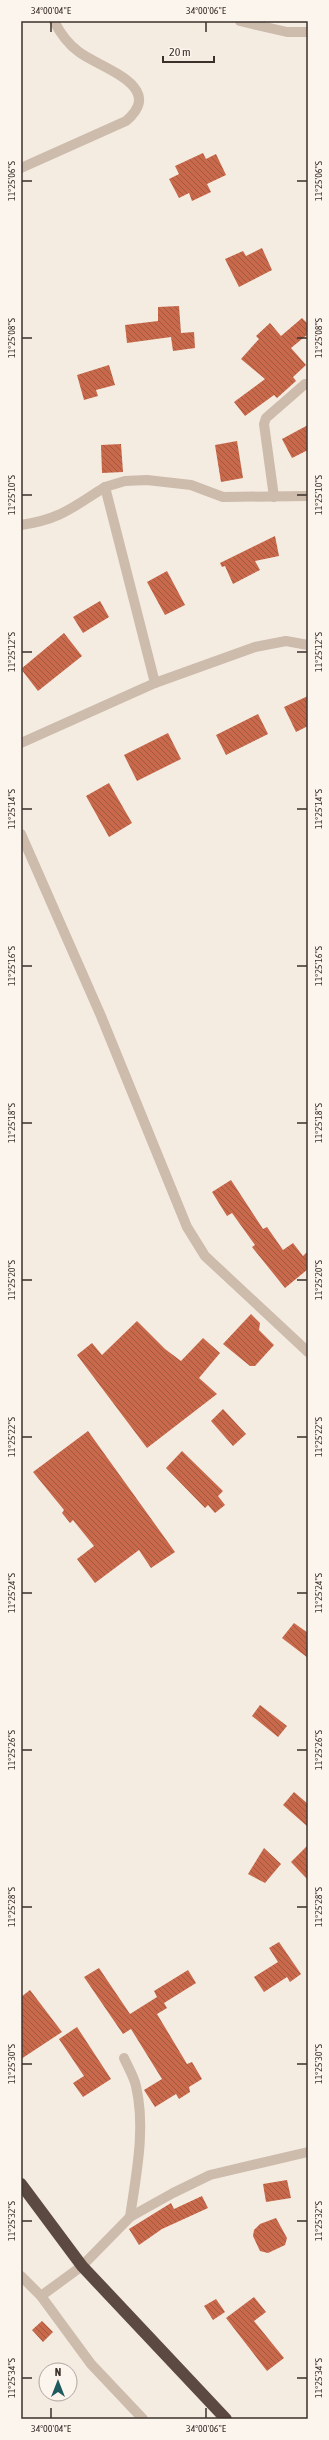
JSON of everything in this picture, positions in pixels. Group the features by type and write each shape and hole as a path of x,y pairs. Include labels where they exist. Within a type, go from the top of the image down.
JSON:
{"highway":[{"path":"21,2184 82,2266 226,2419"}],"street":[{"path":"21,168 126,121 134,114 138,107 138,95 130,83 111,69 79,52 61,34 54,21"},
{"path":"240,21 287,32 308,32"},
{"path":"274,496 264,424 266,418 305,384"},
{"path":"21,525 58,516 77,507 105,487 125,481 146,480 191,485 223,496 308,496"},
{"path":"105,487 155,683"},
{"path":"21,743 155,683 256,647 286,641 308,645"},
{"path":"21,834 101,1016 188,1227 205,1256 308,1352"},
{"path":"124,2058 136,2084 140,2106 140,2144 130,2218"},
{"path":"41,2296 82,2266 130,2218 173,2193 210,2175 308,2152"},
{"path":"21,2276 41,2296 91,2364 144,2419"}],"building":[{"path":"203,153 206,159 216,154 226,175 207,184 211,192 192,201 189,193 179,198 169,179 179,174 175,166"},
{"path":"262,248 272,270 239,287 225,259 243,251 246,256"},
{"path":"179,306 181,333 194,332 195,348 173,351 171,337 127,343 125,325 158,321 158,307"},
{"path":"302,318 308,324 308,334 291,348 306,365 293,377 296,381 277,398 274,395 245,416 234,402 265,379 241,359 259,339 256,336 270,323 281,336"},
{"path":"109,365 115,385 96,390 98,396 84,400 77,375"},
{"path":"308,425 308,450 292,458 282,439"},
{"path":"237,441 243,478 221,482 215,445"},
{"path":"121,444 123,472 102,473 101,445"},
{"path":"275,536 279,556 255,561 260,570 233,584 225,566 222,567 220,563"},
{"path":"167,571 185,605 165,615 147,582"},
{"path":"100,601 109,617 83,633 73,617"},
{"path":"64,633 82,656 38,691 21,669"},
{"path":"308,696 308,726 296,732 284,707"},
{"path":"258,714 268,734 226,755 216,735"},
{"path":"168,733 181,759 137,781 124,755"},
{"path":"109,783 132,823 109,837 86,796"},
{"path":"231,1180 263,1229 267,1227 283,1250 293,1243 303,1256 308,1251 308,1269 285,1288 252,1247 255,1245 232,1213 227,1216 212,1192"},
{"path":"251,1314 260,1323 259,1330 274,1345 255,1366 250,1366 223,1344"},
{"path":"137,1321 165,1349 181,1361 203,1338 220,1353 199,1378 217,1394 147,1448 77,1355 92,1343 102,1355"},
{"path":"223,1409 246,1434 233,1446 211,1421"},
{"path":"88,1431 175,1552 151,1568 139,1550 95,1583 77,1559 94,1546 73,1520 70,1523 62,1513 64,1510 33,1472"},
{"path":"182,1451 223,1491 218,1496 225,1505 215,1513 208,1505 205,1508 166,1468"},
{"path":"294,1623 308,1633 308,1658 282,1638"},
{"path":"260,1705 287,1726 278,1737 252,1716"},
{"path":"294,1792 308,1804 308,1827 283,1805"},
{"path":"308,1845 308,1880 291,1862"},
{"path":"264,1848 281,1864 265,1883 248,1874"},
{"path":"279,1942 301,1974 290,1982 287,1977 264,1992 254,1977 278,1962 269,1948"},
{"path":"99,1968 130,2014 157,1997 154,1991 188,1970 196,1983 164,2003 167,2008 157,2014 187,2064 192,2062 202,2079 189,2087 190,2092 179,2099 176,2094 155,2107 144,2090 162,2079 131,2029 123,2034 84,1977"},
{"path":"30,1990 62,2032 21,2059 21,1997"},
{"path":"77,2027 111,2079 83,2097 73,2083 84,2076 59,2039"},
{"path":"287,2180 291,2198 266,2202 263,2184"},
{"path":"202,2196 208,2208 162,2229 139,2245 129,2229 171,2203 174,2209"},
{"path":"276,2218 287,2238 285,2245 268,2253 260,2251 253,2236 254,2230 260,2224"},
{"path":"254,2297 266,2312 254,2321 284,2358 267,2371 226,2318"},
{"path":"216,2299 225,2312 213,2320 204,2306"},
{"path":"42,2321 53,2332 43,2342 32,2330"}]}
